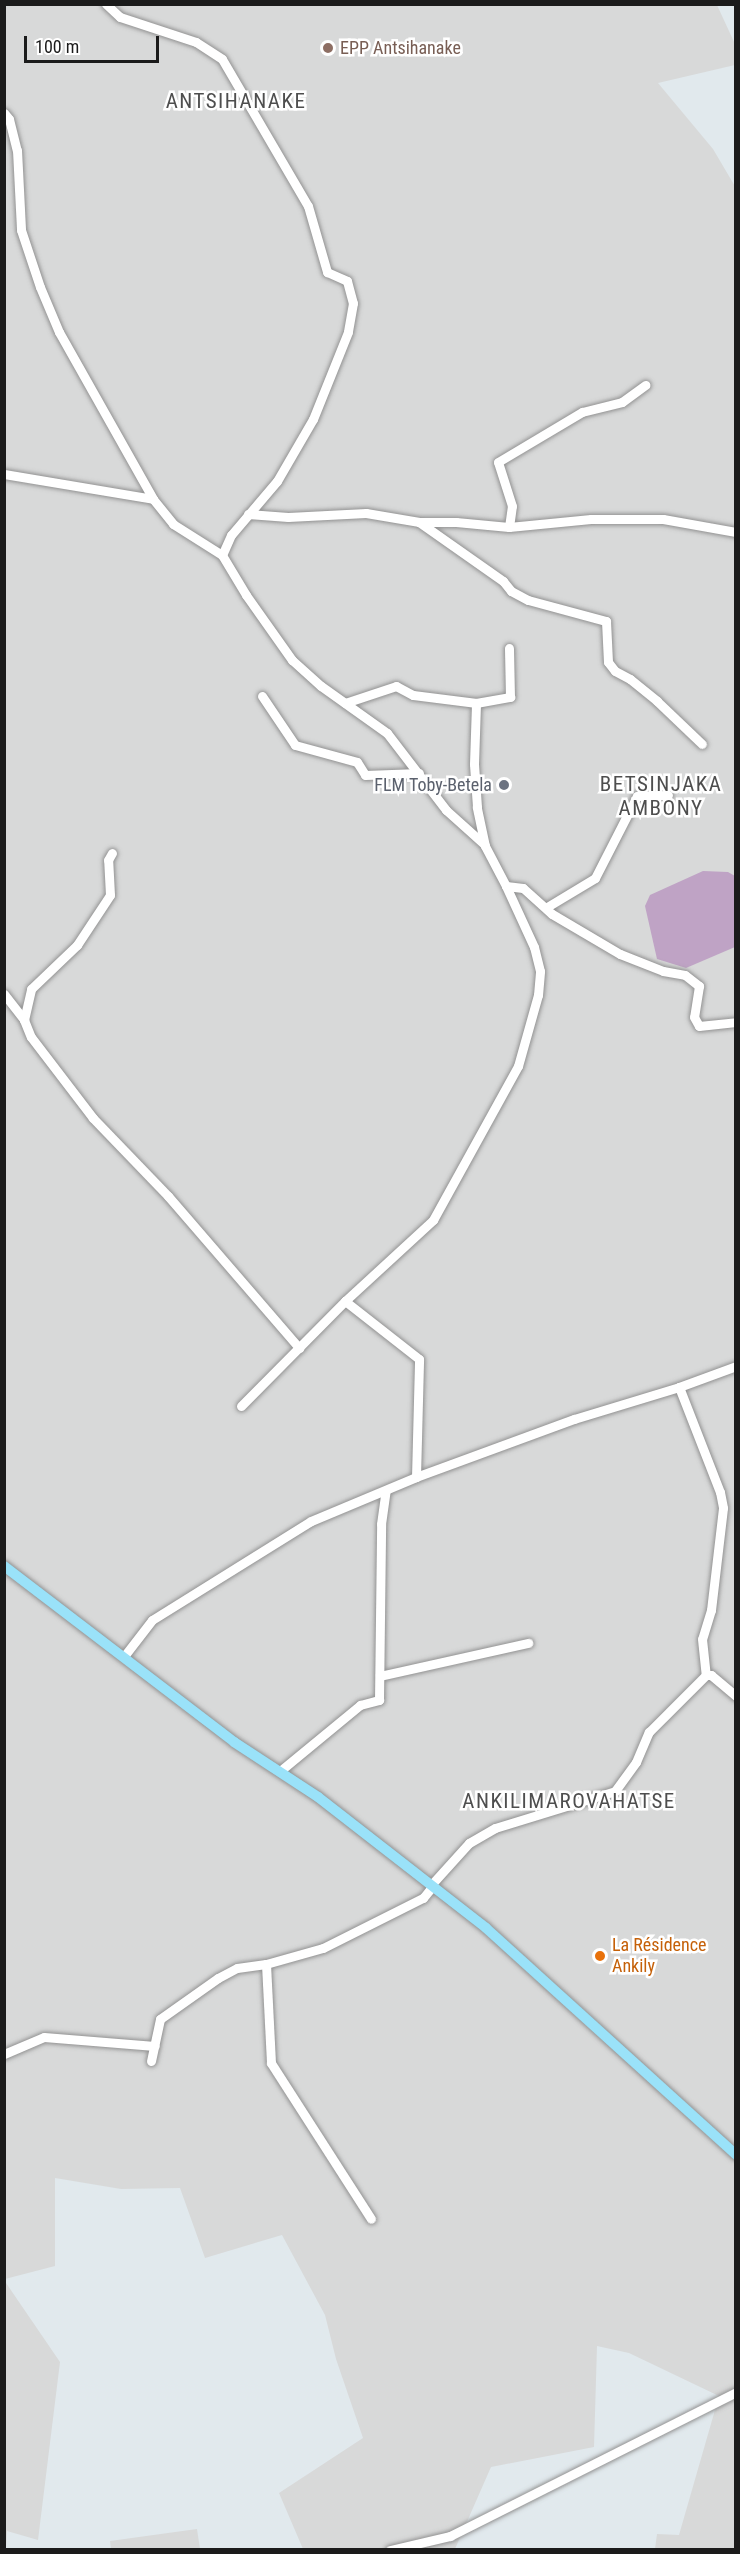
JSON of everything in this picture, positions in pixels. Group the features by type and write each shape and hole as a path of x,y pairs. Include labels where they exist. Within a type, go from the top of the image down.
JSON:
{"main road":[{"path":"4,1566 125,1655 234,1742 318,1797 486,1928 735,2155"}],"street":[{"path":"106,4 120,17 196,42 222,59 308,206 327,272 347,281 353,303 348,332 313,419 277,481 231,534 222,555"},
{"path":"4,113 16,150 21,230 40,287 59,332 153,499 173,524 222,555 246,595 292,660 311,678 387,733 446,810 485,846"},
{"path":"509,527 512,506 498,462 582,412 622,402 645,385"},
{"path":"4,474 153,499"},
{"path":"248,514 288,517 366,513 419,522 456,522 509,527 591,519 663,519 735,532"},
{"path":"419,522 520,596 545,606 606,621 608,662 615,671 630,679 657,701 702,744"},
{"path":"345,703 396,686 412,694 476,703 510,697 509,648"},
{"path":"262,696 295,745 357,762 365,775 419,773"},
{"path":"241,1406 345,1301 433,1220 518,1066 538,995 540,971 534,947 506,885 485,846 477,807 474,764 476,703"},
{"path":"547,907 595,878 637,795 668,795"},
{"path":"24,1020 31,989 77,945 110,895 108,860 112,853"},
{"path":"506,885 523,888 547,907 552,914 620,954 663,971 685,975 699,986 694,1017 699,1026 735,1022"},
{"path":"4,994 24,1020 31,1037 93,1118 182,1211 299,1348"},
{"path":"345,1301 419,1359 416,1477"},
{"path":"125,1655 152,1620 311,1521 416,1477 579,1418 679,1387 735,1366"},
{"path":"679,1387 713,1473 723,1508 711,1610 702,1639 706,1675"},
{"path":"279,1771 360,1704 379,1700 381,1524 386,1490"},
{"path":"380,1676 528,1643"},
{"path":"706,1675 711,1675 735,1696"},
{"path":"151,2061 160,2019 237,1968 266,1964 323,1948 343,1939 423,1898 469,1844 495,1828 615,1791 636,1762 649,1732 706,1675"},
{"path":"266,1964 271,2063 371,2219"},
{"path":"4,2054 44,2037 155,2046"},
{"path":"390,2550 450,2536 735,2392"}],"shaded area":[{"path":"5,5 717,5 735,44 735,65 658,83 713,149 736,188 735,2549 655,2549 657,2534 679,2535 719,2396 629,2353 597,2346 594,2447 491,2467 455,2549 303,2549 279,2493 363,2438 336,2359 325,2315 282,2235 205,2258 180,2188 121,2189 55,2178 55,2266 5,2279"},
{"path":"703,871 728,872 735,876 735,947 686,968 657,959 645,906 650,895"},
{"path":"4,2280 60,2362 38,2540 7,2531 6,2550"},
{"path":"197,2529 200,2549 111,2549 110,2541"}],"place":[{"name":"EPP Antsihanake","path":"328,48"},
{"name":"FLM Toby-Betela","path":"504,785"},
{"name":"La Résidence Ankily","path":"600,1956"}],"district":[{"name":"ANTSIHANAKE","path":"236,101"},
{"name":"BETSINJAKA AMBONY","path":"661,796"},
{"name":"ANKILIMAROVAHATSE","path":"569,1801"}]}
